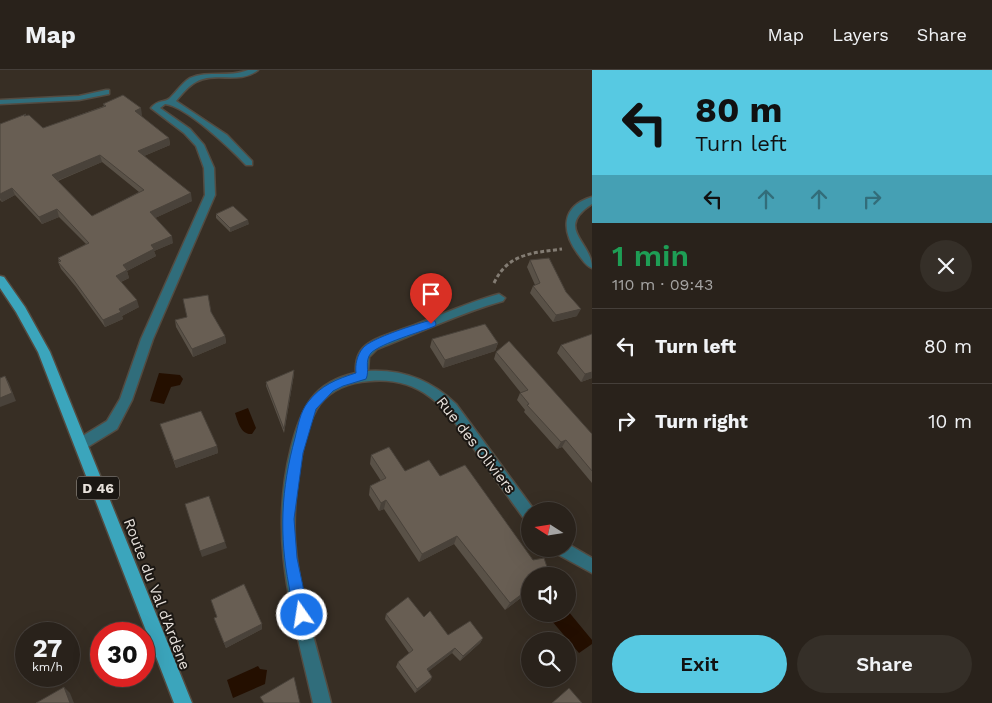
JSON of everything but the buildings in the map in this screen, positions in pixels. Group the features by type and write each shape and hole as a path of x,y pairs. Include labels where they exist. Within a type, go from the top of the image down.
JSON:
{"main road":[{"name":"Route du Val d'Ardène","path":"0,280 21,310 44,352 183,703"}],"street":[{"path":"81,444 97,436 112,425 126,400 147,338 210,195 209,168 200,145 187,131 155,108 158,104 172,102 195,79 211,76 244,75 254,70"},
{"path":"0,102 79,98 106,92"},
{"path":"172,102 224,137 249,163"},
{"path":"592,200 578,210 570,221 570,234 592,264"},
{"path":"362,376 361,364 364,356 373,346 496,299"},
{"name":"Rue des Oliviers","path":"322,703 290,558 288,539 290,500 301,435 312,406 329,388 340,382 362,376 377,375 410,380 429,388 441,396 521,503"},
{"path":"576,557 592,566"}],"path":[{"path":"496,299 491,293 496,279 512,260 523,255 578,247"}],"shaded area":[{"path":"159,373 180,375 183,379 180,385 171,387 164,404 150,401"},
{"path":"248,408 256,428 252,434 248,434 243,430 235,413"},
{"path":"576,621 592,640 592,644 579,653 576,649 576,632 561,632 553,622"},
{"path":"258,666 260,669 267,670 265,684 233,698 227,680"}],"route":[{"path":"302,615 290,558 288,519 297,453 306,418 312,406 329,388 340,382 362,376 361,364 367,350 381,342 431,324"}]}
